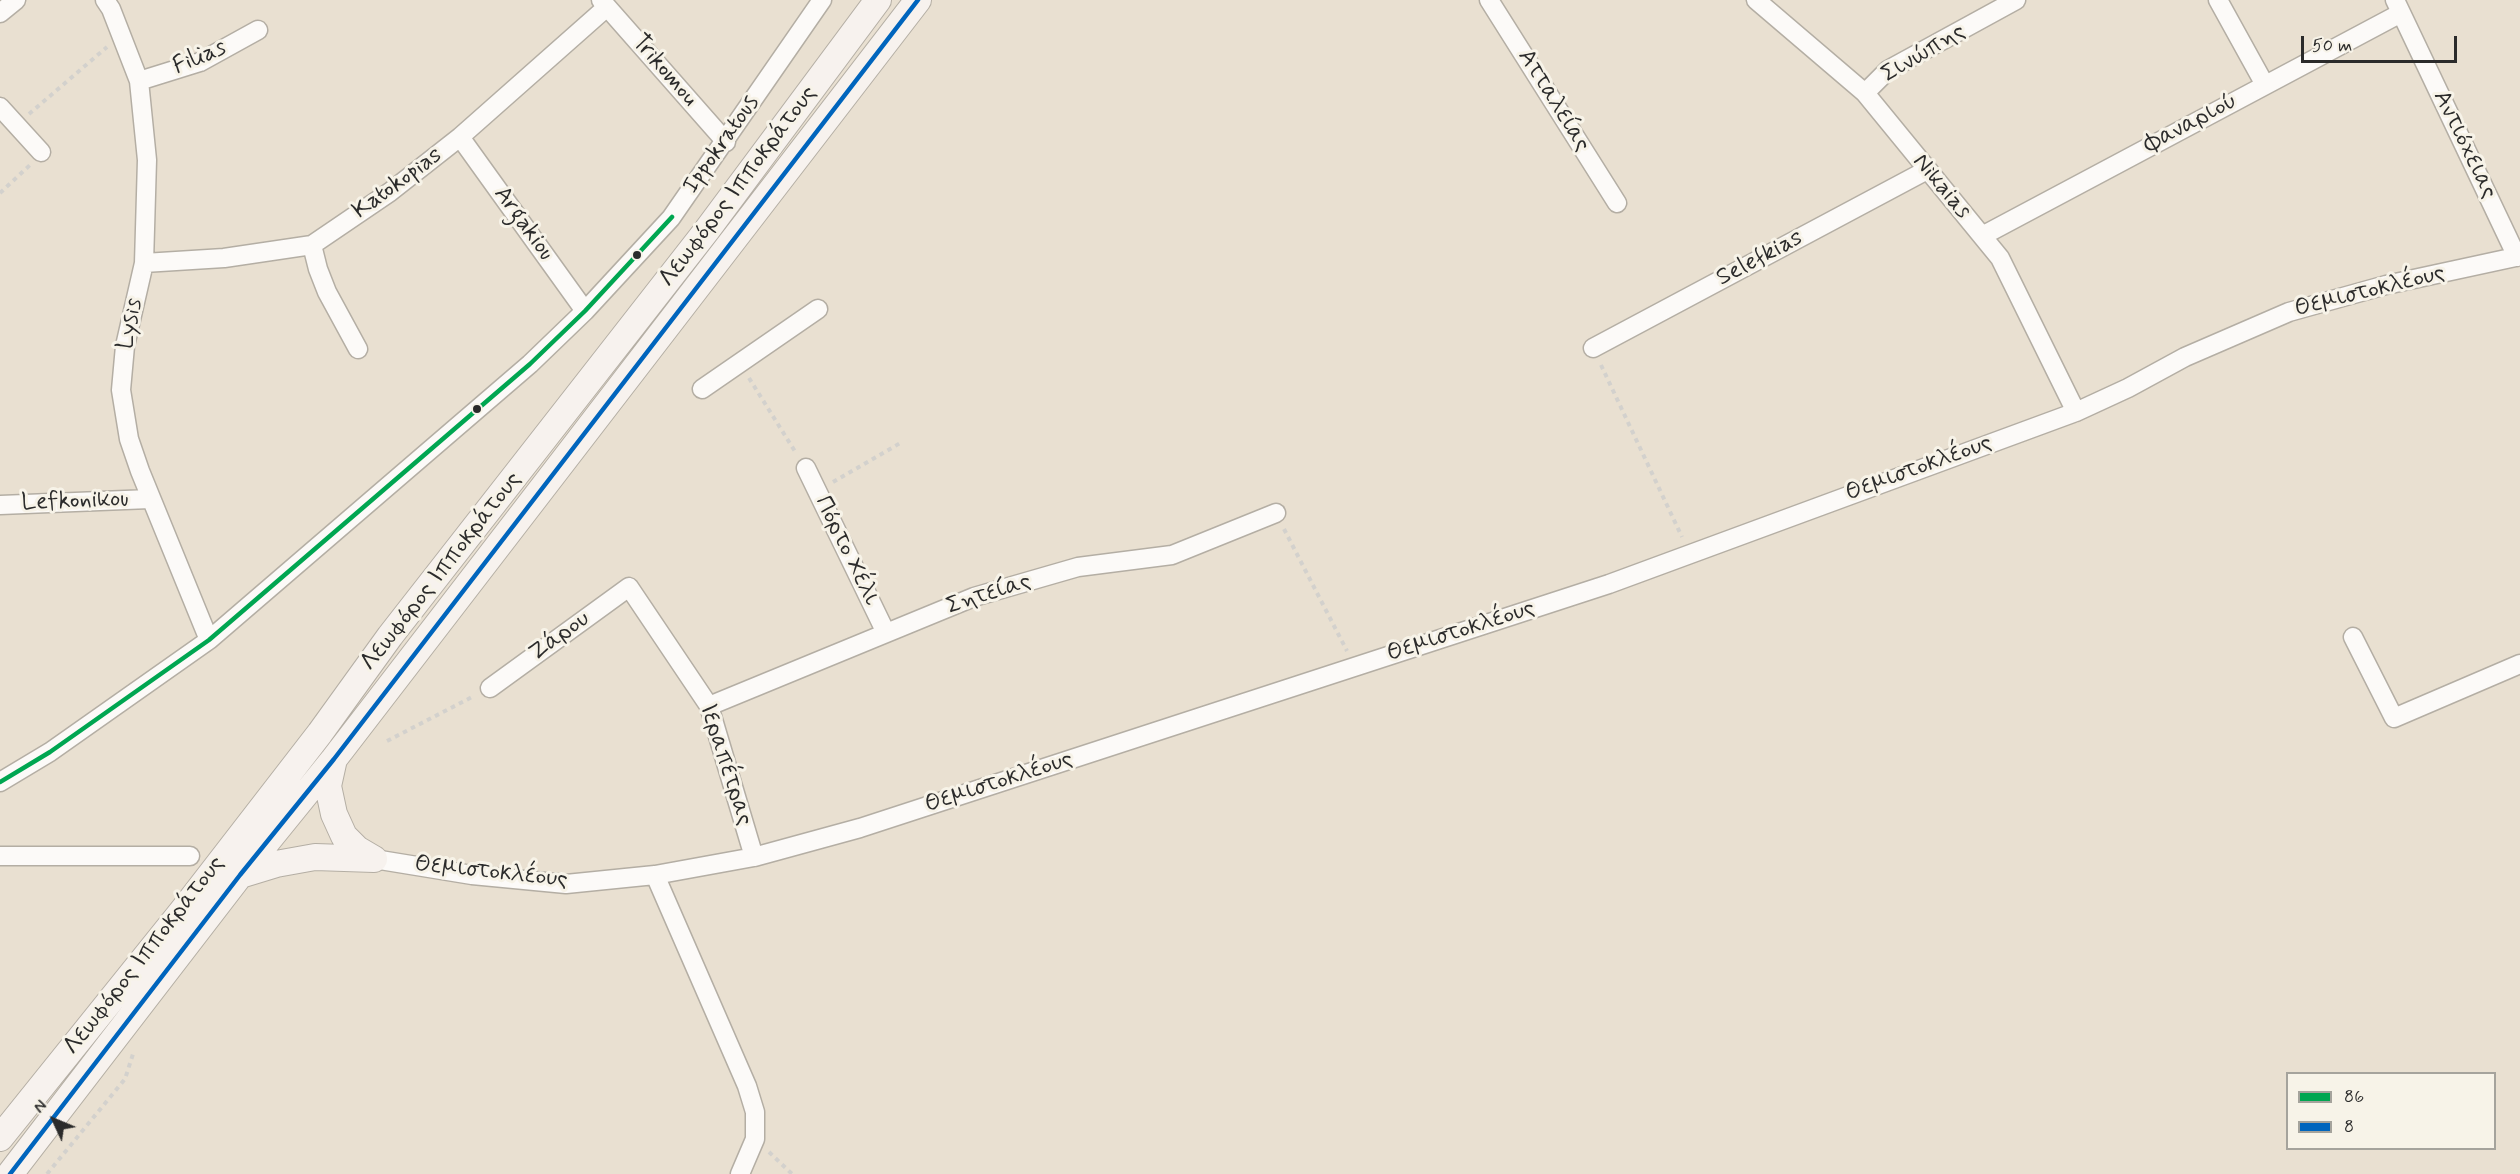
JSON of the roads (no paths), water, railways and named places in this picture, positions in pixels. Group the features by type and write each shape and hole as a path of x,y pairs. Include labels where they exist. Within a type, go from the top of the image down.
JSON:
{"main road":[{"name":"Λεωφόρος Ιπποκράτους","path":"0,1138 191,900 320,733 390,636 707,230 878,0"},
{"name":"Λεωφόρος Ιπποκράτους","path":"10,1174 240,875 334,759 918,0"},
{"path":"334,759 328,786 334,814 344,836 357,849 374,859"},
{"path":"240,875 276,864 315,857 374,859"}],"street":[{"path":"0,13 16,0"},
{"name":"Lysis","path":"105,0 139,81 147,160 144,263 125,346 120,390 129,439 150,499 209,640"},
{"name":"Ippokratous","path":"0,782 60,745 209,640 530,364 585,311 671,218 726,142 822,0"},
{"name":"Ατταλείας","path":"1489,0 1617,203"},
{"name":"Nikaias","path":"1756,0 1864,93 2000,258 2076,412"},
{"name":"Σινώπης","path":"1864,93 1888,70 2016,0"},
{"path":"2218,0 2265,85"},
{"name":"Trikomou","path":"604,3 726,142"},
{"name":"Katokopias","path":"144,263 224,258 312,246 390,192 460,138 604,3"},
{"name":"Φαναριού","path":"1982,236 2265,85 2398,7"},
{"name":"Αντιόχειας","path":"2398,7 2519,257"},
{"name":"Filias","path":"139,81 200,62 258,30"},
{"path":"0,107 41,152"},
{"name":"Argakiou","path":"460,138 585,311"},
{"name":"Selefkias","path":"1593,348 1927,170"},
{"path":"312,246 327,292 358,349"},
{"name":"Θεμιστοκλέους","path":"374,859 482,876 566,884 655,875 754,857 860,828 1609,584 2076,412 2128,388 2185,357 2289,312 2386,285 2519,257"},
{"path":"702,389 818,309"},
{"name":"Πόρτο Χέλι","path":"806,468 886,633"},
{"name":"Lefkonikou","path":"0,505 150,499"},
{"name":"Σητείας","path":"709,706 974,597 1078,567 1173,555 1276,513"},
{"name":"Ζάρου","path":"490,688 629,587"},
{"name":"Ιεραπέτρας","path":"629,587 709,706 754,857"},
{"path":"2353,637 2394,718 2520,664"},
{"path":"0,856 190,856"},
{"path":"655,875 747,1086 755,1112 755,1139 740,1174"}]}
